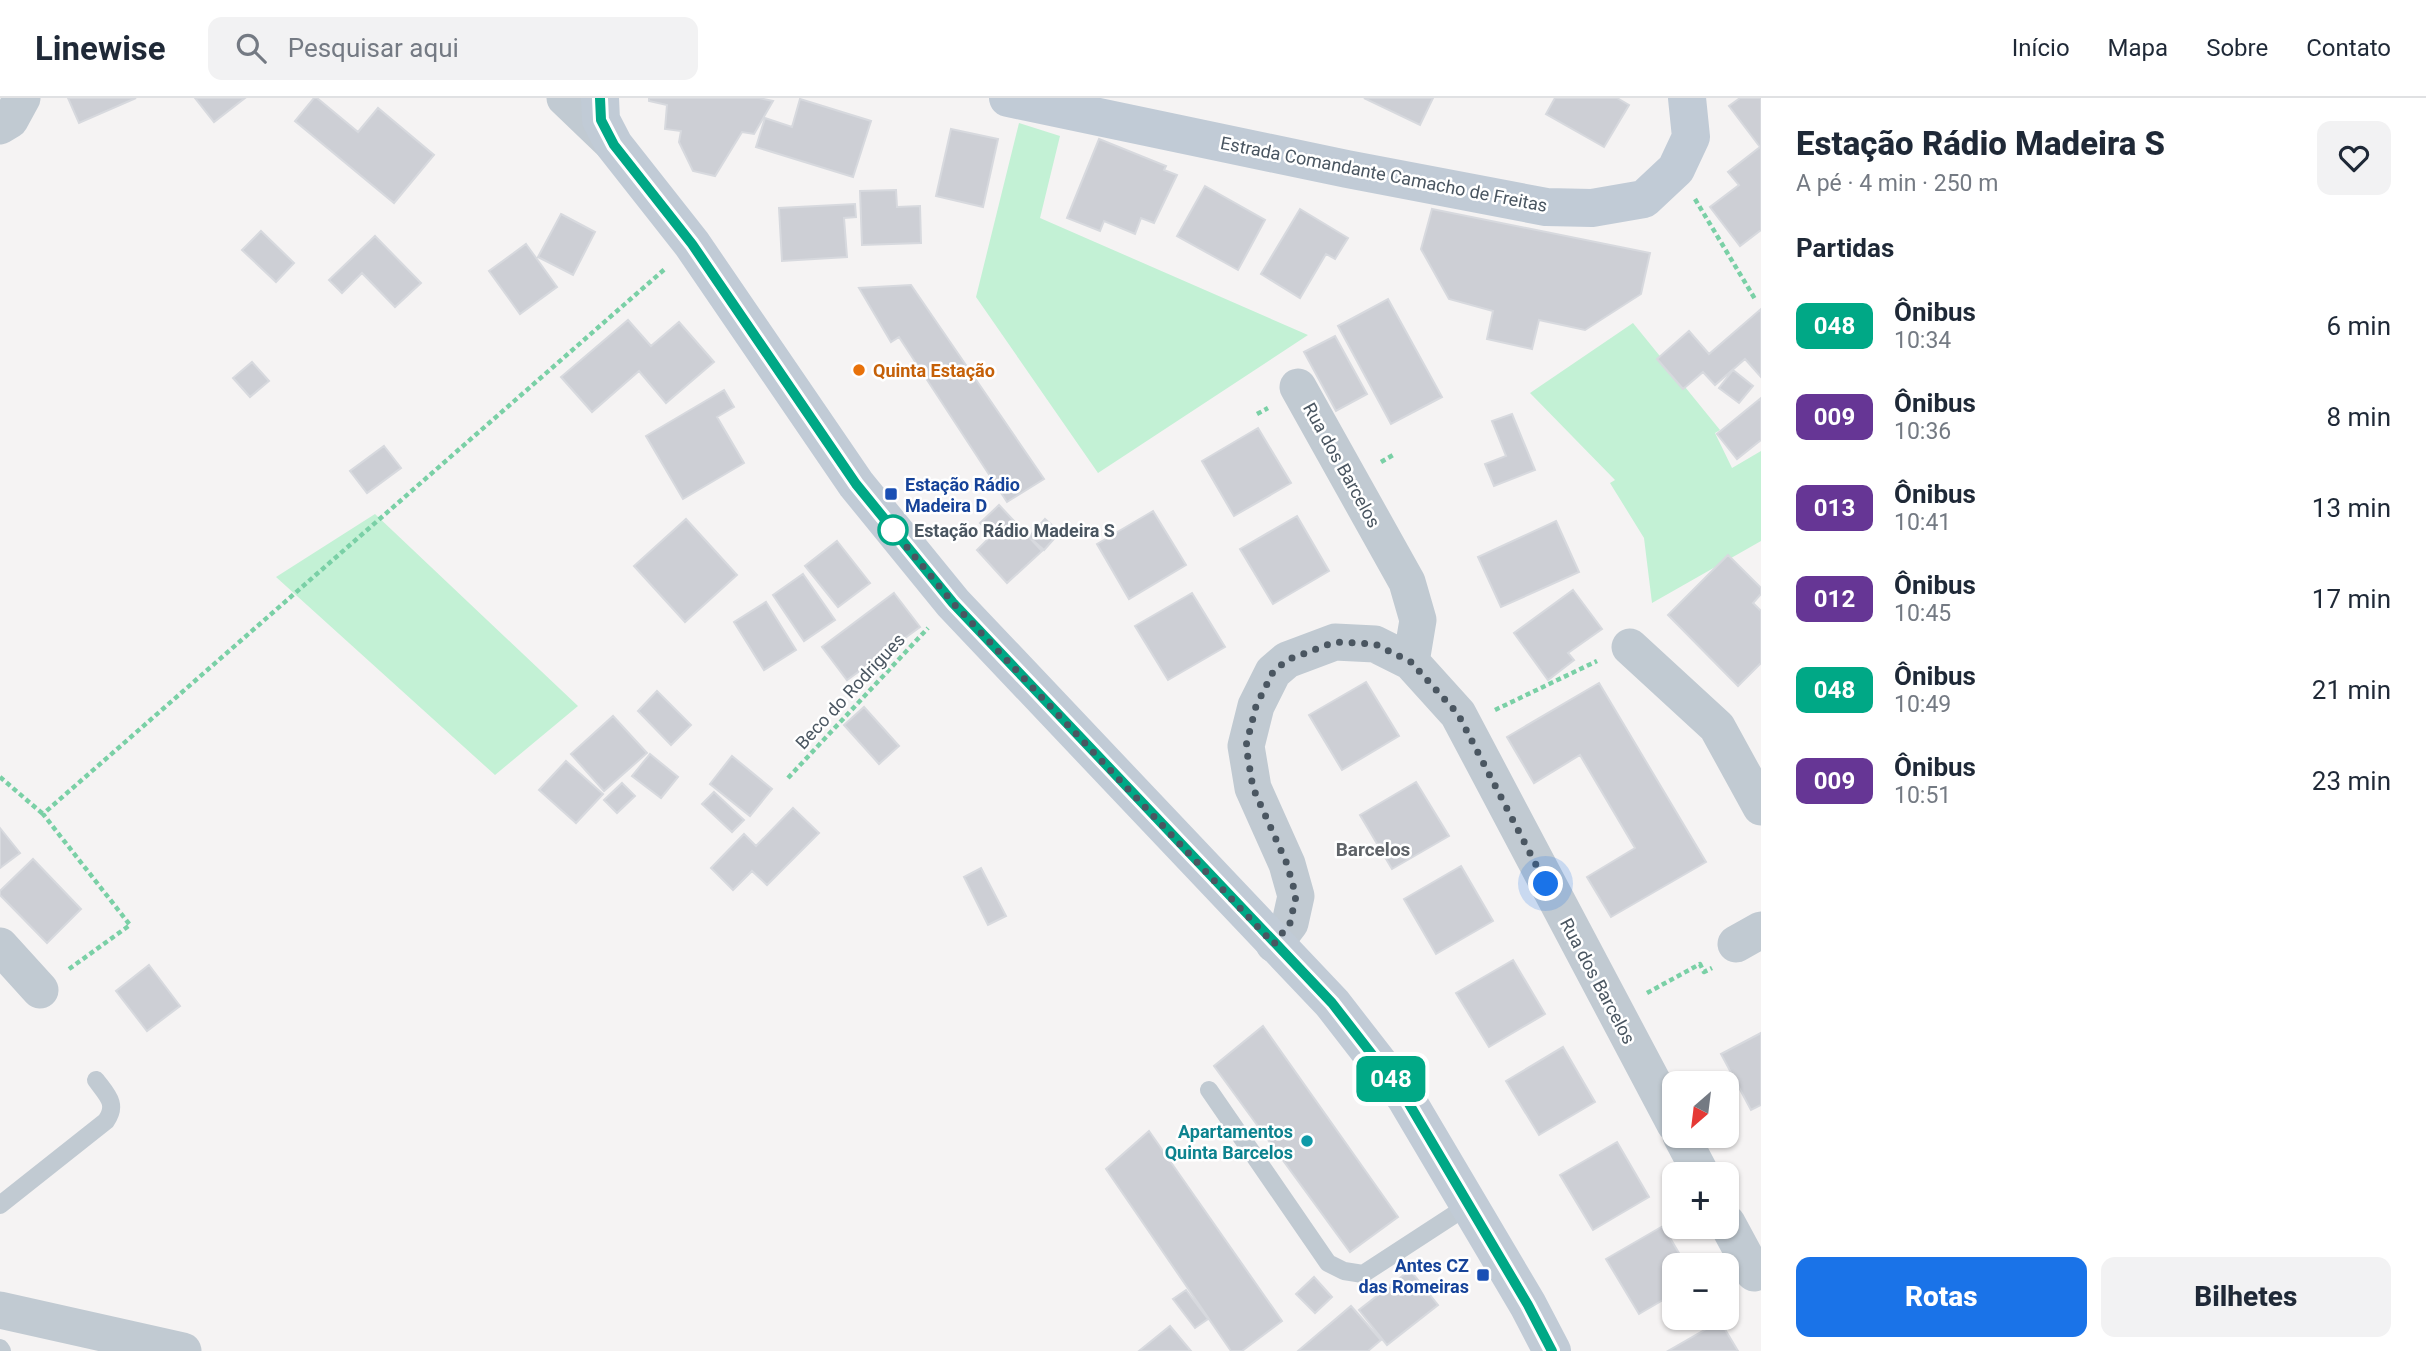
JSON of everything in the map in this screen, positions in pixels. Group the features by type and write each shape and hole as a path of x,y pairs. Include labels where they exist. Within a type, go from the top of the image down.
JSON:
{"main road":[{"path":"600,98 601,120 614,145 692,244 856,484 953,603 1332,1003 1405,1097 1552,1351"},
{"name":"Estrada Comandante Camacho de Freitas","path":"1008,98 1347,169 1533,204 1592,208 1644,199 1676,169 1691,137 1687,98"}],"street":[{"path":"0,126 10,120 22,98"},
{"path":"565,98 614,145"},
{"name":"Rua dos Barcelos","path":"1298,387 1407,582 1418,620 1411,662"},
{"name":"Rua dos Barcelos","path":"1274,944 1290,923 1296,896 1287,864 1253,788 1246,746 1256,706 1273,672 1287,660 1335,642 1375,644 1411,662 1458,714 1482,764 1662,1100"},
{"path":"1616,653 1717,727 1761,807"},
{"path":"0,946 40,990"},
{"path":"1736,1239 1754,1273"},
{"path":"0,1310 183,1351"}],"lane":[{"path":"0,1205 106,1121 112,1112 112,1101 96,1080"},
{"path":"1209,1090 1328,1263 1344,1271 1363,1274 1469,1205"}],"path":[{"path":"1691,192 1755,299"},
{"path":"43,814 671,262"},
{"name":"Beco do Rodrigues","path":"788,778 932,624"},
{"path":"1493,711 1616,653"},
{"path":"0,777 43,814 130,925 40,990"},
{"path":"1646,993 1700,964 1704,972 1713,968 1736,946"}],"green space":[{"path":"1019,123 1060,136 1040,218 1308,335 1098,473 976,297"},
{"path":"1633,323 1720,430 1715,433 1732,468 1761,451 1761,541 1652,603 1644,538 1610,483 1615,480 1530,393"},
{"path":"375,514 578,706 495,775 276,577"}],"building":[{"path":"68,98 136,98 79,123"},
{"path":"195,98 245,98 214,122"},
{"path":"314,98 358,132 378,108 434,155 394,203 295,121"},
{"path":"649,98 759,98 773,101 754,134 742,132 715,176 693,171 679,142 681,131 665,129 667,105 649,101"},
{"path":"1364,98 1433,98 1420,125"},
{"path":"1555,98 1617,98 1629,105 1604,147 1546,114"},
{"path":"1740,98 1761,98 1761,230 1740,246 1710,207 1739,185 1728,172 1760,147 1729,106"},
{"path":"800,99 871,121 853,177 756,147 765,118 792,127"},
{"path":"951,129 998,139 983,207 936,196"},
{"path":"1099,139 1166,166 1164,170 1177,175 1154,223 1141,218 1135,234 1104,221 1100,231 1067,218"},
{"path":"1205,186 1265,220 1238,270 1177,236"},
{"path":"896,190 897,207 920,206 921,243 862,245 860,191"},
{"path":"855,204 856,217 844,218 847,257 782,261 779,208"},
{"path":"1300,209 1348,238 1335,259 1326,254 1300,298 1261,274"},
{"path":"1432,209 1650,253 1641,294 1585,330 1539,320 1532,349 1487,339 1493,311 1449,299 1421,249"},
{"path":"561,214 595,232 573,275 538,257"},
{"path":"261,231 294,263 276,282 242,250"},
{"path":"375,236 421,283 395,307 362,273 342,293 329,280"},
{"path":"526,244 557,287 520,314 489,271"},
{"path":"911,285 1044,479 1007,502 899,337 891,342 859,288"},
{"path":"1388,299 1442,397 1391,424 1338,326"},
{"path":"1761,309 1761,377 1745,359 1715,385 1703,372 1683,389 1657,359 1689,331 1709,354"},
{"path":"628,320 651,346 679,322 714,362 666,403 639,371 592,412 561,377"},
{"path":"1335,336 1367,394 1336,411 1304,352"},
{"path":"252,362 269,381 250,397 233,378"},
{"path":"1733,370 1753,386 1739,403 1719,388"},
{"path":"724,390 734,407 717,417 744,463 683,499 646,436"},
{"path":"1761,398 1761,440 1737,459 1717,434"},
{"path":"1512,414 1535,470 1494,486 1485,464 1506,456 1492,421"},
{"path":"1258,428 1291,483 1234,516 1202,461"},
{"path":"384,446 401,468 367,493 350,471"},
{"path":"999,505 1042,551 1007,583 977,550 992,535 980,523"},
{"path":"1153,511 1186,565 1129,599 1097,544"},
{"path":"1297,516 1329,571 1273,604 1240,549"},
{"path":"686,519 737,575 685,622 634,566"},
{"path":"1045,519 1060,532 1044,550 1029,537"},
{"path":"1556,521 1579,572 1501,607 1478,557"},
{"path":"837,541 870,583 838,607 805,566"},
{"path":"1728,555 1761,588 1761,594 1753,603 1761,611 1761,663 1738,686 1668,615"},
{"path":"803,574 835,620 804,641 773,595"},
{"path":"1573,590 1602,629 1568,653 1574,660 1548,680 1514,633"},
{"path":"894,593 920,627 847,680 822,647"},
{"path":"1192,593 1225,647 1168,680 1135,626"},
{"path":"766,602 796,650 764,670 734,622"},
{"path":"1366,682 1399,736 1342,770 1309,715"},
{"path":"1599,683 1706,862 1611,917 1587,877 1635,848 1580,755 1534,783 1507,737"},
{"path":"657,691 691,725 671,745 638,711"},
{"path":"864,707 899,746 879,764 844,725"},
{"path":"613,716 647,753 604,791 571,754"},
{"path":"650,754 678,777 661,798 632,776"},
{"path":"732,756 772,789 750,816 710,784"},
{"path":"566,761 603,794 576,823 539,790"},
{"path":"1416,782 1449,836 1392,869 1360,815"},
{"path":"622,783 635,796 617,813 604,800"},
{"path":"714,792 744,820 732,832 702,804"},
{"path":"793,808 819,833 767,885 752,871 733,890 711,868 744,834 756,846"},
{"path":"0,828 20,853 0,868"},
{"path":"33,859 81,909 47,943 0,895 0,891"},
{"path":"1461,866 1493,921 1436,954 1404,899"},
{"path":"981,868 1006,916 988,925 964,877"},
{"path":"1513,960 1545,1014 1489,1047 1456,993"},
{"path":"149,965 180,1006 147,1031 116,991"},
{"name":"Apartamentos Quinta Barcelos","path":"1263,1026 1398,1217 1350,1252 1214,1066"},
{"path":"1761,1033 1761,1105 1751,1110 1740,1089 1740,1071 1730,1071 1721,1054"},
{"path":"1563,1047 1595,1102 1539,1135 1506,1081"},
{"name":"Apartamentos Quinta Barcelos","path":"1149,1131 1282,1321 1242,1351 1231,1351 1106,1169"},
{"path":"1617,1142 1649,1197 1593,1230 1560,1175"},
{"path":"1662,1227 1662,1239 1671,1239 1679,1253 1662,1253 1662,1301 1639,1314 1606,1259"},
{"path":"1410,1270 1438,1305 1387,1345 1359,1310"},
{"path":"1314,1277 1332,1297 1315,1313 1296,1294"},
{"path":"1186,1290 1208,1319 1195,1328 1173,1299"},
{"path":"1351,1306 1381,1340 1368,1351 1298,1351"},
{"path":"1170,1326 1191,1351 1139,1351"},
{"path":"1704,1330 1725,1330 1738,1351 1668,1351"}],"bus line":[{"name":"048","path":"600,98 601,120 614,145 692,244 856,484 953,603 1332,1003 1405,1097 1528,1305 1552,1351"}],"place":[{"name":"Quinta Estação","path":"859,370"},
{"name":"Estação Rádio Madeira D","path":"891,494"},
{"name":"Estação Rádio Madeira S","path":"893,530"},
{"name":"Apartamentos Quinta Barcelos","path":"1307,1141"},
{"name":"Antes CZ das Romeiras","path":"1483,1275"}],"district":[{"name":"Barcelos","path":"1373,849"}],"route":[{"path":"893,530 888,524 953,603 1274,944 1290,923 1296,896 1287,864 1253,788 1246,746 1256,706 1273,672 1287,660 1335,642 1375,644 1411,662 1458,714 1546,884"}]}
